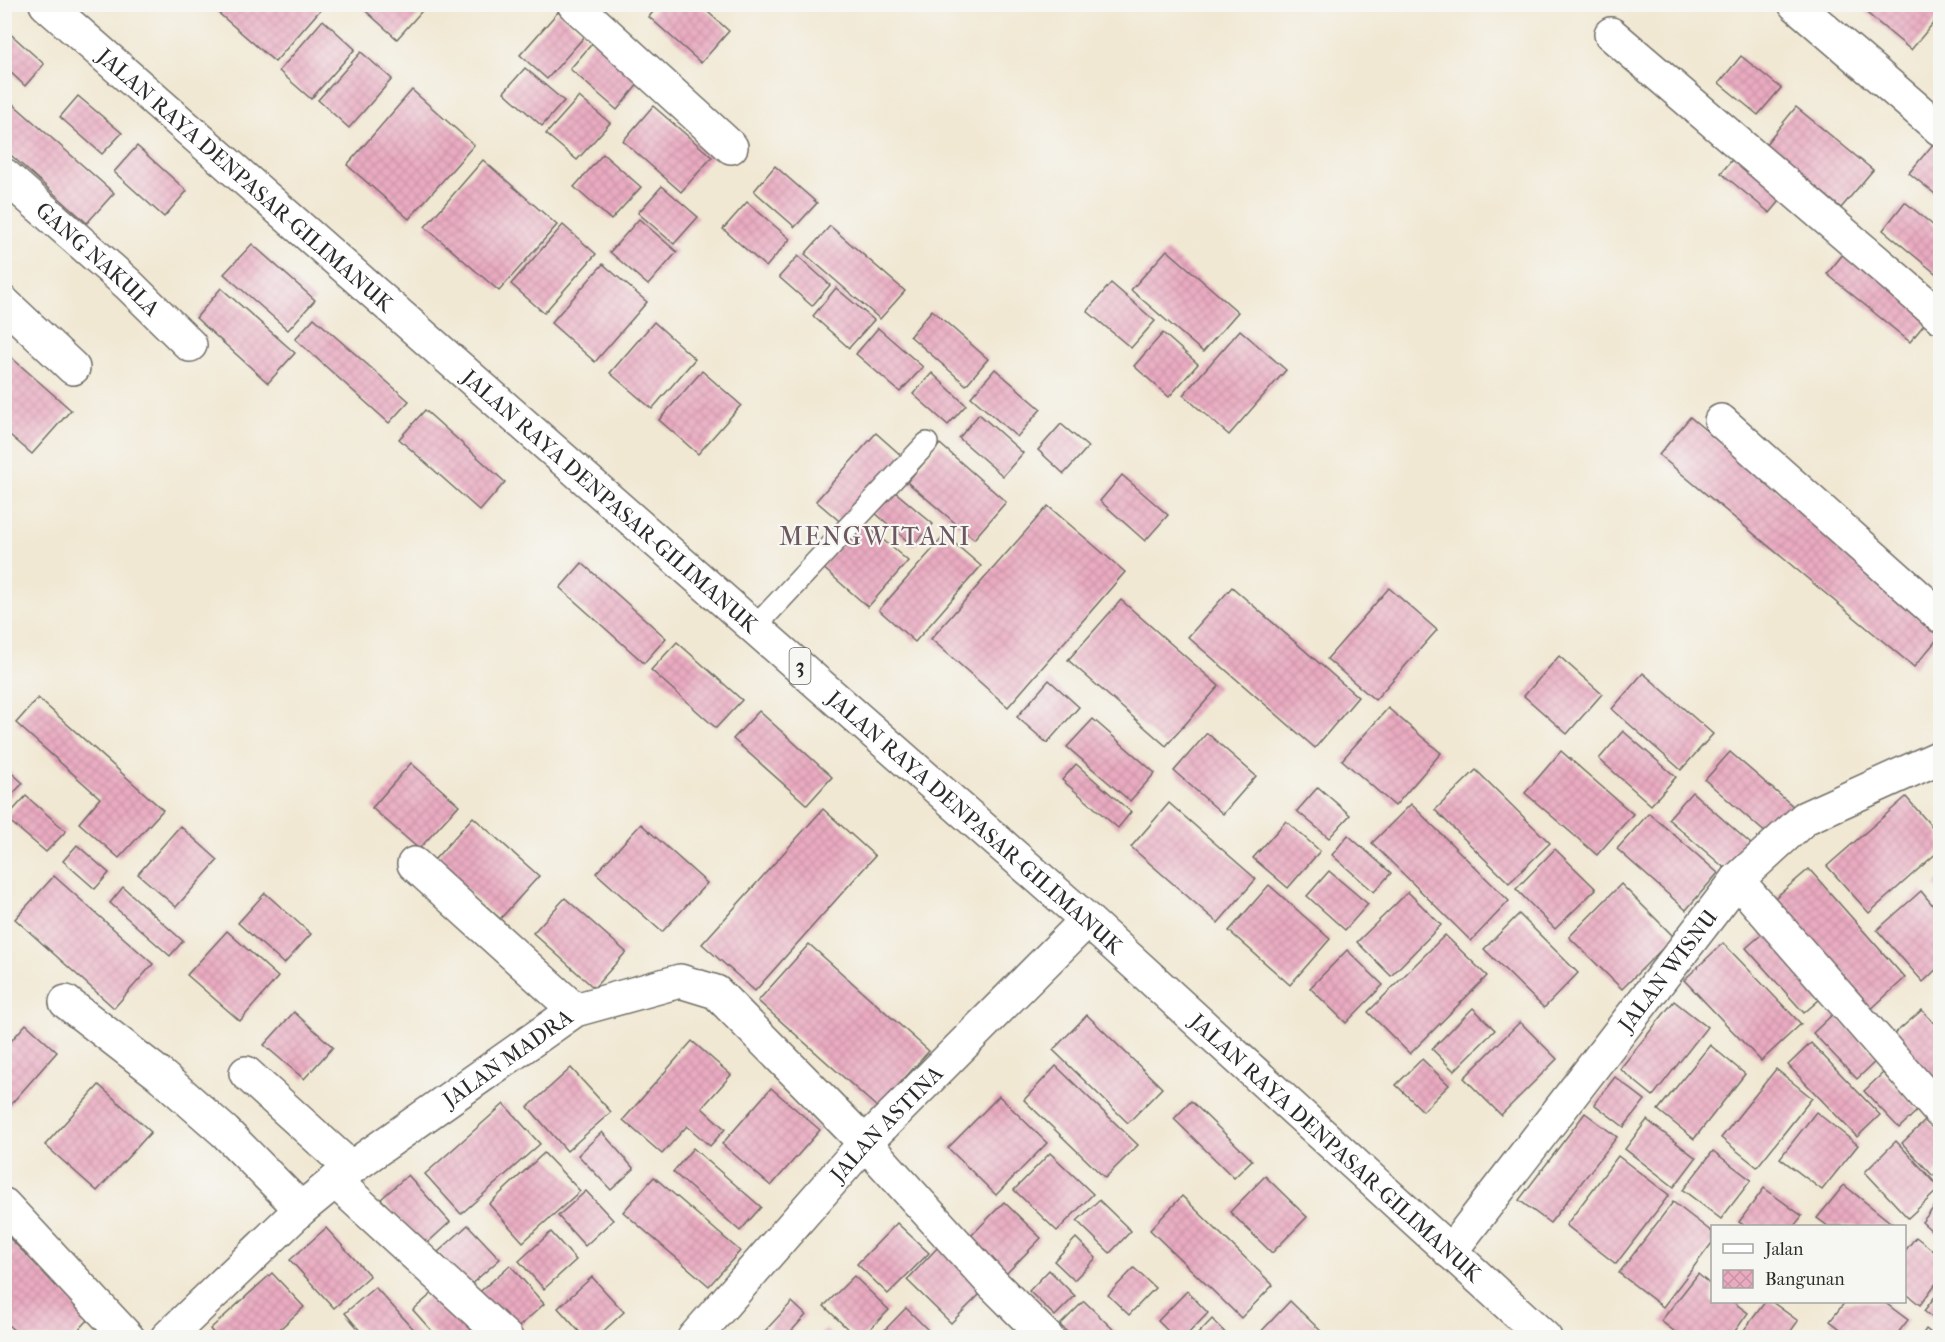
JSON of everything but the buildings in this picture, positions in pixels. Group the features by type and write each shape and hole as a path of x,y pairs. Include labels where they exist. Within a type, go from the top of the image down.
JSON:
{"main road":[{"name":"JALAN RAYA DENPASAR-GILIMANUK","path":"46,4 1087,920 1545,1338"},
{"path":"574,4 731,147"},
{"path":"1795,4 1941,129"},
{"path":"1611,34 1941,316"},
{"name":"GANG NAKULA","path":"4,175 128,284 190,345"},
{"path":"4,303 73,368"},
{"path":"1721,421 1941,616"},
{"name":"JALAN WISNU","path":"1450,1252 1737,880 1805,818 1941,757"},
{"path":"414,864 575,1010"},
{"path":"1737,880 1941,1112"},
{"name":"JALAN ASTINA","path":"696,1337 865,1143 1087,920"},
{"name":"JALAN MADRA","path":"167,1338 301,1209 343,1175 575,1010 680,981 716,992 865,1143 992,1283 1047,1338"},
{"path":"66,1002 159,1074 225,1132 301,1209"},
{"path":"246,1073 343,1175 506,1338"},
{"path":"4,1205 128,1338"}],"lane":[{"path":"755,627 927,443"}],"district":[{"name":"MENGWITANI","path":"875,536"}]}
